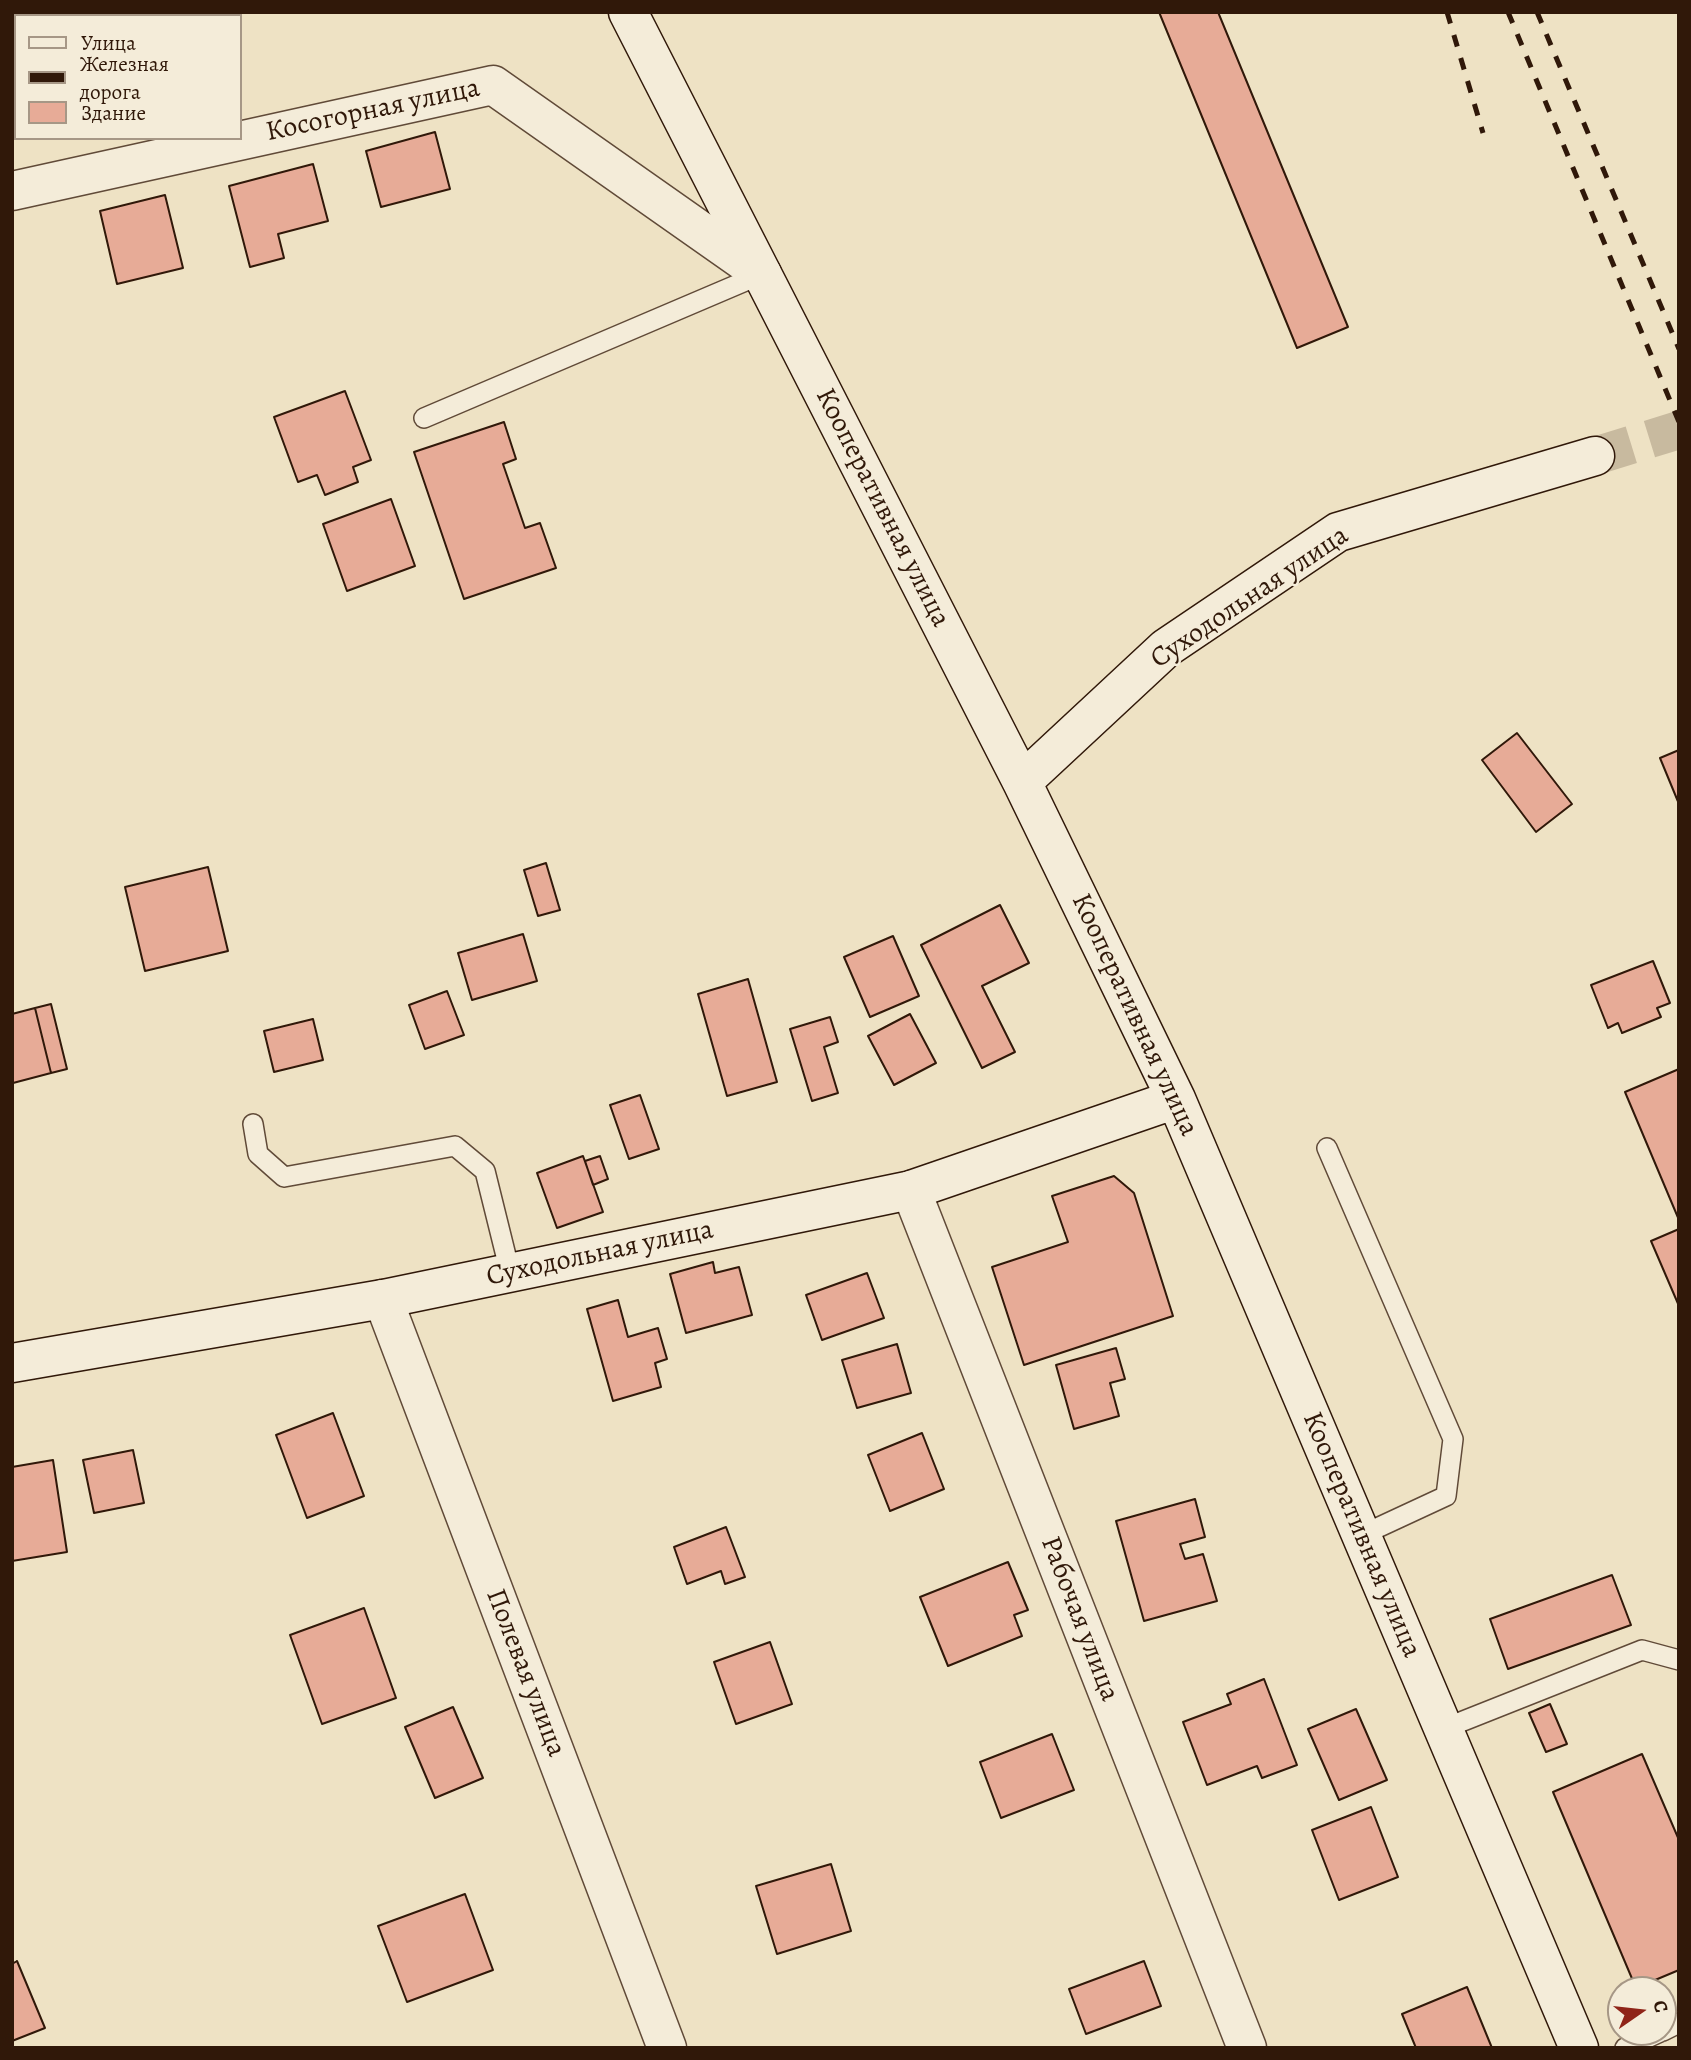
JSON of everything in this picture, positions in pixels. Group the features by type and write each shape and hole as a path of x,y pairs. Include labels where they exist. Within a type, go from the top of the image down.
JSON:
{"street":[{"name":"Кооперативная улица","path":"628,12 1022,782 1176,1099 1578,2048"},
{"name":"Косогорная улица","path":"12,191 493,85 762,274"},
{"name":"Суходольная улица","path":"1022,782 1166,648 1338,532 1595,456"},
{"name":"Суходольная улица","path":"12,1363 383,1299 911,1190 1176,1099"},
{"name":"Рабочая улица","path":"911,1190 1247,2048"},
{"name":"Полевая улица","path":"383,1299 667,2048"}],"lane":[{"path":"424,418 762,274"},
{"path":"253,1124 258,1154 284,1177 455,1146 485,1171 510,1272"},
{"path":"1327,1148 1453,1439 1446,1496 1362,1535"},
{"path":"1443,1729 1642,1650 1679,1660"}],"building":[{"path":"1159,12 1218,12 1348,327 1297,348"},
{"path":"435,132 450,189 381,207 366,151"},
{"path":"313,164 328,221 278,234 284,258 250,267 229,186"},
{"path":"165,195 183,268 117,284 100,211"},
{"path":"345,391 371,460 353,467 358,482 325,495 317,475 298,482 274,417"},
{"path":"504,422 516,459 503,464 525,528 540,523 556,568 464,599 414,452"},
{"path":"391,499 415,566 347,591 323,524"},
{"path":"1517,733 1572,804 1536,832 1482,760"},
{"path":"1679,750 1679,804 1660,758"},
{"path":"546,863 560,910 538,916 524,870"},
{"path":"208,867 228,951 145,971 125,887"},
{"path":"1000,905 1029,963 982,986 1015,1052 982,1068 921,945"},
{"path":"523,934 537,981 472,1000 458,953"},
{"path":"893,936 919,996 870,1017 844,957"},
{"path":"1653,961 1670,1003 1657,1008 1661,1017 1622,1033 1618,1023 1608,1028 1591,985"},
{"path":"748,979 777,1082 727,1096 698,994"},
{"path":"447,991 464,1035 425,1049 409,1005"},
{"path":"51,1004 67,1069 51,1073 35,1008"},
{"path":"35,1008 51,1073 13,1083 12,1014"},
{"path":"910,1014 936,1063 894,1085 868,1036"},
{"path":"830,1017 838,1042 824,1047 838,1093 812,1101 790,1029"},
{"path":"313,1019 323,1060 274,1072 264,1031"},
{"path":"1679,1069 1679,1220 1625,1092"},
{"path":"640,1095 659,1149 629,1159 610,1105"},
{"path":"583,1156 603,1212 557,1228 537,1173"},
{"path":"600,1156 608,1179 593,1185 585,1161"},
{"path":"1114,1176 1134,1193 1173,1316 1024,1365 992,1267 1068,1242 1052,1196"},
{"path":"1679,1229 1679,1306 1651,1241"},
{"path":"713,1262 715,1273 739,1267 752,1315 686,1333 670,1274"},
{"path":"867,1273 884,1318 822,1340 806,1295"},
{"path":"618,1300 628,1337 658,1328 667,1359 655,1363 661,1387 613,1401 587,1309"},
{"path":"897,1344 911,1393 857,1408 842,1360"},
{"path":"1116,1348 1125,1379 1110,1383 1119,1416 1074,1429 1056,1365"},
{"path":"333,1413 364,1496 307,1518 276,1435"},
{"path":"922,1433 944,1489 890,1511 868,1455"},
{"path":"133,1450 144,1503 94,1513 83,1460"},
{"path":"53,1460 67,1552 12,1561 12,1467"},
{"path":"1195,1499 1205,1537 1180,1544 1185,1559 1203,1554 1217,1601 1144,1621 1116,1521"},
{"path":"726,1527 745,1577 725,1584 721,1571 687,1584 674,1547"},
{"path":"1008,1562 1028,1610 1014,1615 1022,1636 948,1666 920,1597"},
{"path":"1612,1575 1631,1625 1508,1669 1490,1619"},
{"path":"364,1608 396,1698 322,1724 290,1635"},
{"path":"770,1642 792,1704 736,1724 714,1662"},
{"path":"1264,1679 1297,1765 1262,1778 1257,1766 1207,1785 1183,1722 1231,1704 1227,1694"},
{"path":"1550,1704 1567,1744 1546,1752 1529,1713"},
{"path":"453,1707 483,1778 435,1798 405,1727"},
{"path":"1356,1709 1387,1780 1339,1800 1308,1729"},
{"path":"1052,1734 1074,1790 1001,1818 980,1762"},
{"path":"1642,1754 1679,1840 1679,1970 1665,1976 1631,1976 1553,1792"},
{"path":"1371,1807 1398,1877 1339,1900 1312,1830"},
{"path":"831,1864 851,1931 777,1954 756,1886"},
{"path":"465,1894 493,1970 407,2002 378,1926"},
{"path":"17,1961 45,2028 12,2041 12,1964"},
{"path":"1144,1961 1161,2006 1086,2034 1069,1989"},
{"path":"1467,1987 1492,2048 1416,2048 1402,2014"}],"tunnel":[{"path":"1595,456 1679,430"}],"railway":[{"path":"1447,12 1483,133"},
{"path":"1508,12 1679,422"},
{"path":"1537,12 1679,349"}]}
